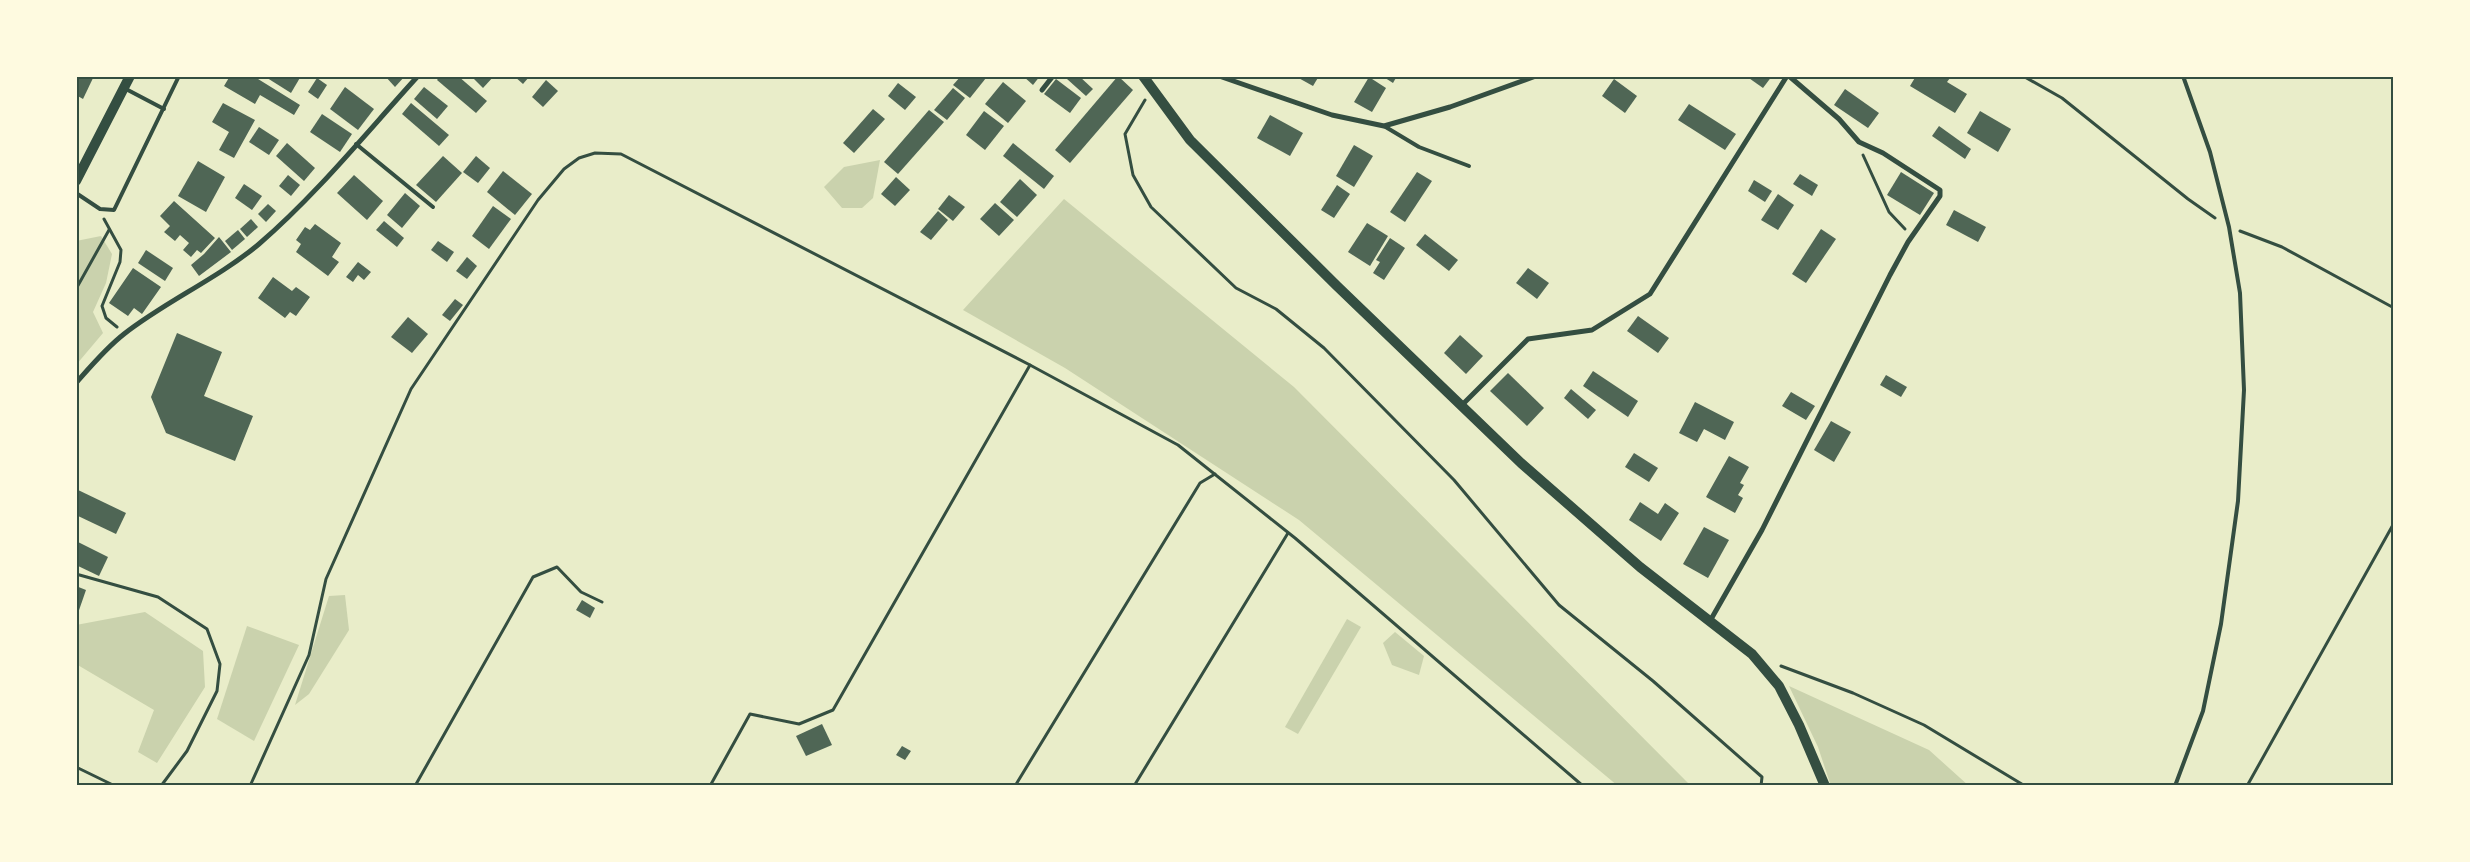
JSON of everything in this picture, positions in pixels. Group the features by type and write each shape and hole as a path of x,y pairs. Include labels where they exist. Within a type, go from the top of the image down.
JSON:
{"main road":[{"path":"76,181 130,76"},
{"path":"1143,76 1190,140 1337,286 1521,463 1640,567 1752,654 1779,686 1799,725 1825,786"}],"street":[{"path":"76,383 95,361 124,334 216,276 259,244 300,205 418,76"},
{"path":"1042,90 1053,76"},
{"path":"1219,76 1332,115 1384,126 1536,76"},
{"path":"1462,405 1528,339 1592,330 1650,294 1788,76 1839,119 1859,142 1883,152 1940,190 1940,196 1908,242 1762,530 1710,621"}],"lane":[{"path":"76,194 100,209 114,210 179,76"},
{"path":"2175,786 2203,711 2221,624 2238,500 2244,390 2240,293 2229,227 2210,152 2184,76"},
{"path":"124,88 164,109"},
{"path":"1384,126 1418,147 1469,166"},
{"path":"356,144 433,207"}],"path":[{"path":"2023,76 2062,98"},
{"path":"1151,88 1125,134 1133,175 1151,207 1236,288 1276,310 1324,348 1454,480 1559,605 1653,681 1762,777 1761,786"},
{"path":"1859,142 1865,161 1889,212 1905,230 1908,242"},
{"path":"250,786 309,655 326,580 411,389 538,200 564,169 579,158 595,153 621,154 1030,365 1178,445 1288,533 1583,786"},
{"path":"100,209 120,250 120,262 102,306 106,318 124,334"},
{"path":"76,289 109,230"},
{"path":"710,786 750,714 800,724 833,710 1030,365"},
{"path":"1015,786 1200,483 1215,474"},
{"path":"2247,786 2394,523"},
{"path":"1134,786 1288,533"},
{"path":"415,786 533,577 557,567 581,592 602,602"},
{"path":"76,574 158,597 207,629 220,664 217,691 187,751 161,786"},
{"path":"1776,664 1853,693 1924,725 2025,786"},
{"path":"76,767 115,786"},
{"path":"1575,786 1577,781"}],"green space":[{"path":"880,160 873,198 862,208 842,208 824,187 844,167"},
{"path":"1064,199 1294,387 1691,786 1618,786 1299,520 1065,368 963,310"},
{"path":"101,236 112,254 106,283 93,312 103,333 76,365 76,241"},
{"path":"345,595 349,630 309,694 295,705 329,596"},
{"path":"145,612 203,651 205,687 157,763 138,752 154,710 76,664 76,625"},
{"path":"1347,619 1361,627 1298,734 1285,727"},
{"path":"247,626 299,645 254,741 217,719"},
{"path":"1395,632 1424,656 1419,675 1392,665 1383,643"},
{"path":"1789,686 1929,750 1969,786 1831,786 1818,747"}],"building":[{"path":"76,76 94,76 83,99 76,95"},
{"path":"230,76 253,76 300,105 294,115 260,95 255,104 224,86"},
{"path":"264,76 301,76 291,93"},
{"path":"385,76 405,76 395,87"},
{"path":"440,76 458,76 487,101 476,113 437,80"},
{"path":"471,76 494,76 483,88"},
{"path":"514,76 528,76 529,77 523,84"},
{"path":"961,76 983,76 986,78 970,98 953,85"},
{"path":"1023,76 1040,76 1033,85"},
{"path":"1069,76 1079,76 1093,89 1086,96 1067,79"},
{"path":"1118,76 1133,90 1070,163 1055,150"},
{"path":"1295,76 1319,76 1313,86"},
{"path":"1382,76 1397,76 1393,83"},
{"path":"1746,76 1772,76 1763,88"},
{"path":"1916,76 1947,76 1950,78 1947,82 1967,94 1955,113 1910,86"},
{"path":"1369,77 1386,88 1372,112 1354,102"},
{"path":"317,78 327,85 318,99 308,92"},
{"path":"1056,79 1081,98 1070,113 1044,94"},
{"path":"1614,79 1637,96 1625,113 1602,96"},
{"path":"546,80 558,91 543,107 532,97"},
{"path":"1003,82 1026,101 1008,123 985,104"},
{"path":"898,83 916,97 905,110 888,96"},
{"path":"345,87 374,109 358,130 330,109"},
{"path":"424,87 448,106 437,119 414,99"},
{"path":"953,88 965,98 947,120 934,110"},
{"path":"1845,89 1879,113 1868,128 1834,105"},
{"path":"223,103 255,120 234,158 219,150 229,132 212,122"},
{"path":"411,103 449,135 439,146 402,114"},
{"path":"1689,104 1736,134 1725,150 1678,120"},
{"path":"873,109 885,119 854,153 843,143"},
{"path":"929,110 944,122 898,174 884,162"},
{"path":"984,111 1004,126 985,150 966,135"},
{"path":"1980,111 2011,129 1998,152 1967,133"},
{"path":"322,114 352,134 340,152 310,132"},
{"path":"1270,115 1303,133 1290,156 1257,138"},
{"path":"1939,126 1971,149 1965,159 1932,136"},
{"path":"259,127 279,140 269,155 249,142"},
{"path":"287,143 315,168 304,181 276,156"},
{"path":"1013,143 1054,176 1044,189 1003,156"},
{"path":"1354,145 1373,156 1354,187 1336,176"},
{"path":"443,156 462,173 436,202 416,185"},
{"path":"476,156 490,168 478,183 463,172"},
{"path":"198,161 225,177 206,212 178,196"},
{"path":"503,171 532,194 515,215 487,192"},
{"path":"1417,172 1432,181 1405,222 1390,212"},
{"path":"1901,172 1934,193 1920,215 1887,195"},
{"path":"1800,174 1818,185 1812,196 1793,184"},
{"path":"288,175 300,185 291,196 279,186"},
{"path":"354,175 383,201 367,220 337,193"},
{"path":"896,177 910,190 895,206 881,194"},
{"path":"1020,179 1037,195 1017,217 1000,202"},
{"path":"1754,180 1772,191 1765,202 1748,191"},
{"path":"244,184 262,196 252,210 235,198"},
{"path":"1337,185 1350,194 1334,218 1321,210"},
{"path":"405,193 420,206 402,228 387,215"},
{"path":"1778,194 1794,205 1778,230 1761,220"},
{"path":"949,195 965,207 953,221 938,209"},
{"path":"174,201 215,238 201,253 197,250 191,257 183,250 189,243 180,235 175,241 164,232 170,226 160,216"},
{"path":"995,203 1014,220 999,236 980,219"},
{"path":"268,204 276,211 266,222 258,214"},
{"path":"493,206 511,219 489,249 472,236"},
{"path":"1954,210 1986,227 1978,242 1946,225"},
{"path":"938,211 948,220 931,240 920,232"},
{"path":"251,219 258,227 247,237 240,229"},
{"path":"384,221 404,238 397,247 376,230"},
{"path":"1367,223 1388,236 1370,266 1348,252"},
{"path":"315,224 341,243 332,257 339,262 328,276 296,252 301,244 296,240 305,227 310,230"},
{"path":"1821,229 1836,239 1806,283 1792,274"},
{"path":"238,230 245,239 232,250 225,241"},
{"path":"1425,234 1458,260 1449,271 1416,245"},
{"path":"219,237 231,252 199,276 191,265"},
{"path":"1390,238 1405,248 1384,280 1373,273 1380,262 1376,260"},
{"path":"438,241 454,252 447,262 431,250"},
{"path":"146,250 173,268 165,281 138,263"},
{"path":"467,257 477,266 467,279 456,271"},
{"path":"358,262 371,272 364,280 358,275 353,282 346,277"},
{"path":"133,268 161,287 142,314 134,308 128,316 109,303"},
{"path":"1528,268 1549,283 1537,299 1516,283"},
{"path":"273,277 292,291 296,287 310,297 296,316 290,312 285,318 258,298"},
{"path":"455,299 463,305 450,321 442,315"},
{"path":"1638,316 1669,338 1658,353 1627,331"},
{"path":"408,317 428,334 412,353 391,337"},
{"path":"177,333 222,352 204,396 253,416 235,461 166,433 151,397"},
{"path":"1460,335 1483,356 1466,374 1444,353"},
{"path":"1593,371 1638,401 1628,417 1583,386"},
{"path":"1508,373 1544,408 1527,426 1490,391"},
{"path":"1886,375 1907,387 1901,397 1880,385"},
{"path":"1571,389 1596,410 1588,419 1564,398"},
{"path":"1791,392 1815,406 1806,420 1782,406"},
{"path":"1695,402 1734,422 1725,440 1704,429 1697,442 1679,433"},
{"path":"1831,421 1851,432 1834,462 1814,450"},
{"path":"1634,453 1658,468 1649,482 1625,467"},
{"path":"1729,456 1749,467 1740,483 1744,485 1738,495 1743,498 1735,513 1706,497"},
{"path":"76,489 126,513 116,534 76,515"},
{"path":"1640,502 1658,514 1665,503 1679,513 1661,541 1629,520"},
{"path":"1704,527 1729,540 1708,578 1683,564"},
{"path":"76,541 108,557 99,576 76,565"},
{"path":"76,586 86,590 77,616 76,616"},
{"path":"582,600 595,608 590,618 576,610"},
{"path":"822,724 832,745 806,756 796,736"},
{"path":"902,746 911,751 905,760 896,755"}]}
